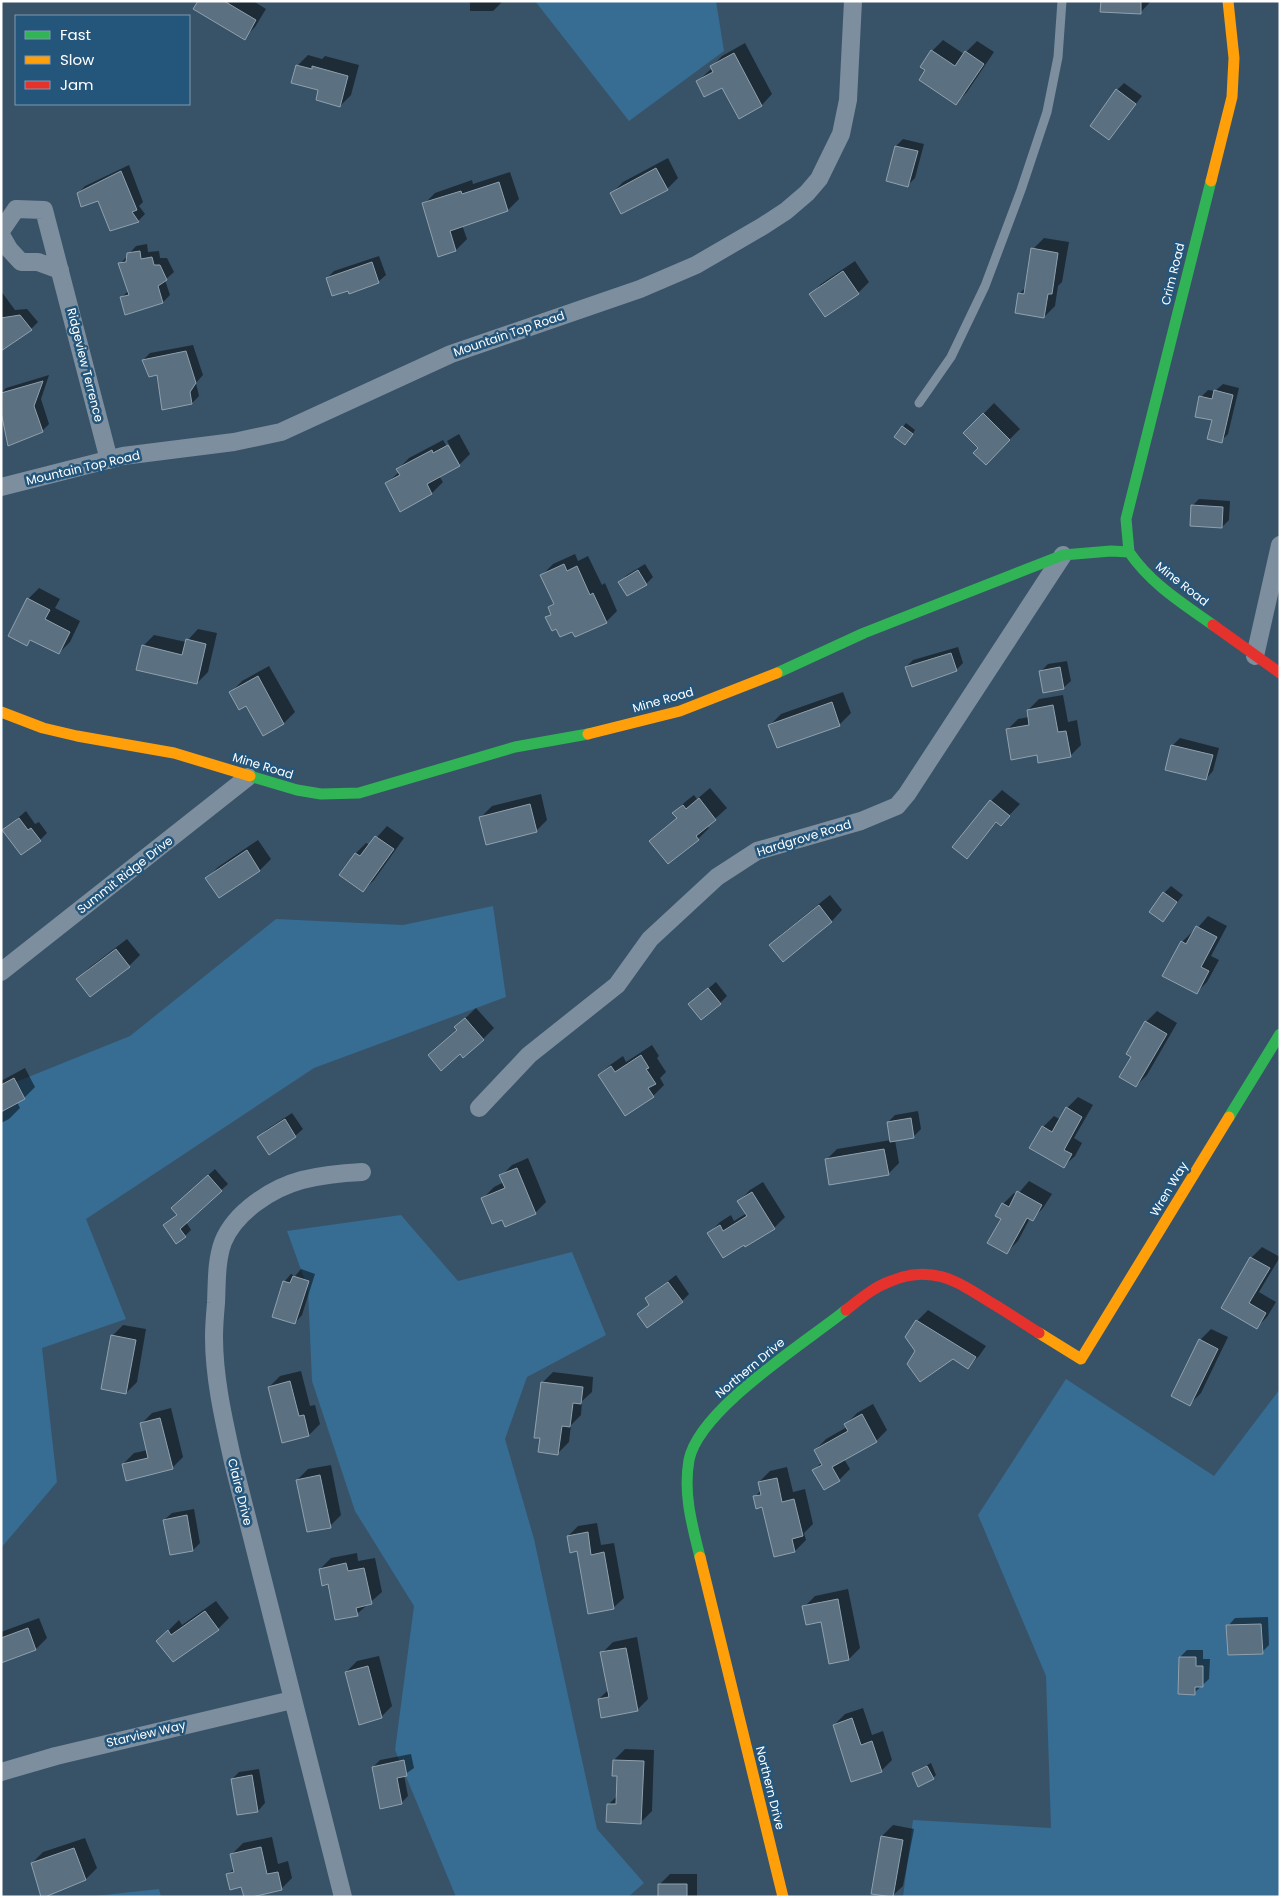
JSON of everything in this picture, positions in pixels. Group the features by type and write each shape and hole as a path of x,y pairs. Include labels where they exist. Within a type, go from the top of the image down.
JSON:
{"street":[{"name":"Mountain Top Road","path":"1,487 123,456 234,442 280,432 451,354 640,289 696,265 786,211 819,179 840,134 848,100 854,1"},
{"name":"Crim Road","path":"1129,552 1126,519 1132,492 1232,97 1234,58 1228,1"},
{"name":"Ridgeview Terrence","path":"1,231 16,210 44,210 109,460"},
{"path":"1,235 9,249 21,262 38,262 60,270"},
{"path":"1255,656 1280,545"},
{"name":"Mine Road","path":"1,712 43,728 174,753 204,761 248,777 297,790 321,794 359,793 515,747 591,733 680,711 762,680 864,633 1063,555 1111,551 1129,552 1140,568 1161,588 1280,673"},
{"name":"Hardgrove Road","path":"479,1108 529,1055 618,985 650,938 717,877 757,851 861,821 897,806 907,794 1063,555"},
{"name":"Summit Ridge Drive","path":"1,972 248,777"},
{"name":"Wren Way","path":"1081,1359 1280,1034"},
{"name":"Claire Drive","path":"343,1897 233,1462 218,1392 214,1338 218,1266 223,1242 238,1218 251,1206 286,1186 301,1180 328,1174 362,1172"},
{"name":"Northern Drive","path":"783,1897 688,1509 686,1474 693,1448 701,1432 737,1394 794,1348 882,1284 908,1276 936,1275 958,1282 1081,1359"},
{"name":"Starview Way","path":"1,1772 56,1756 292,1700"}],"lane":[{"path":"919,403 951,357 985,286 1021,190 1047,112 1058,57 1062,1"}],"shaded area":[{"path":"535,1 716,1 724,51 629,121"},
{"path":"493,906 506,997 314,1068 86,1219 126,1319 42,1348 57,1482 1,1548 1,1088 130,1036 276,919 403,925"},
{"path":"401,1215 458,1281 572,1252 606,1335 527,1377 505,1439 534,1539 597,1829 644,1883 628,1897 456,1897 395,1750 414,1606 355,1511 312,1381 308,1289 287,1231"},
{"path":"1066,1379 1214,1476 1280,1389 1280,1897 903,1897 913,1820 1051,1828 1046,1676 978,1515"},
{"path":"159,1889 161,1897 86,1897"}],"building":[{"path":"198,1 224,1 256,20 245,40 193,9"},
{"path":"1101,1 1141,1 1141,14 1100,12"},
{"path":"931,50 955,66 965,51 984,64 956,105 919,80 925,70 920,67"},
{"path":"734,53 762,106 739,119 722,88 704,97 696,81 713,72 710,66"},
{"path":"296,65 312,69 312,66 348,76 340,107 316,100 318,90 291,83"},
{"path":"1116,89 1136,104 1109,140 1090,126"},
{"path":"895,146 918,151 908,187 886,181"},
{"path":"656,168 668,190 621,214 610,193"},
{"path":"121,171 137,210 132,212 139,222 110,231 98,201 81,207 77,193"},
{"path":"499,182 508,211 450,231 456,251 438,257 422,203 461,191 462,194"},
{"path":"1031,248 1058,253 1052,294 1048,294 1044,318 1015,313 1018,293 1024,294"},
{"path":"140,251 141,259 152,257 154,265 160,265 167,280 158,286 163,303 125,315 120,297 129,295 118,263 126,262 127,253"},
{"path":"372,262 379,283 349,294 348,291 332,296 326,278"},
{"path":"843,271 859,294 825,317 809,294"},
{"path":"20,315 32,330 1,351 1,318"},
{"path":"186,351 196,383 190,392 192,404 162,410 157,375 149,377 142,360"},
{"path":"43,381 34,406 43,432 8,446 1,412 1,393"},
{"path":"1214,390 1233,395 1222,443 1207,439 1212,420 1195,417 1199,396 1212,399"},
{"path":"983,413 1010,440 986,465 973,453 978,448 963,433"},
{"path":"902,426 913,434 905,445 894,437"},
{"path":"448,445 460,466 427,484 432,494 400,512 385,483 400,475 396,469 432,450 433,453"},
{"path":"1191,505 1223,507 1222,528 1190,526"},
{"path":"564,564 567,571 577,566 590,595 593,593 607,623 575,637 572,632 560,637 556,629 552,631 545,617 551,615 548,607 554,604 540,575"},
{"path":"638,570 647,585 627,596 618,582"},
{"path":"27,598 50,610 45,619 70,632 59,654 30,640 27,646 8,636"},
{"path":"186,639 206,644 197,684 136,670 142,645 182,655"},
{"path":"951,653 957,671 912,687 905,667"},
{"path":"1060,667 1064,689 1043,693 1039,671"},
{"path":"258,676 284,724 263,736 246,706 239,710 229,692"},
{"path":"832,702 840,726 777,748 768,725"},
{"path":"1053,705 1058,732 1066,731 1071,757 1038,763 1037,755 1011,760 1006,729 1029,725 1027,710"},
{"path":"1171,745 1213,755 1206,780 1165,770"},
{"path":"699,798 716,820 696,836 699,840 668,864 649,841 677,818 672,813 683,805 686,809"},
{"path":"990,800 1010,816 1001,826 996,822 967,859 952,847"},
{"path":"530,804 537,832 486,845 479,817"},
{"path":"19,818 28,830 31,828 41,841 21,855 2,830"},
{"path":"375,836 394,849 363,892 339,875 355,853 360,856"},
{"path":"247,850 260,871 219,898 205,878"},
{"path":"1163,892 1177,902 1163,922 1149,912"},
{"path":"819,905 832,922 783,962 769,945"},
{"path":"1196,926 1217,937 1201,967 1209,971 1197,994 1162,976 1181,941 1186,944"},
{"path":"116,949 130,967 90,997 76,979"},
{"path":"708,988 721,1004 701,1020 688,1004"},
{"path":"465,1018 484,1040 463,1058 460,1054 441,1071 428,1055 457,1030 454,1027"},
{"path":"1145,1021 1167,1034 1136,1087 1119,1077 1131,1057 1126,1054"},
{"path":"641,1055 649,1068 646,1069 656,1084 648,1088 654,1097 625,1116 598,1075 611,1066 615,1072"},
{"path":"14,1078 25,1099 1,1112 1,1085"},
{"path":"1066,1107 1082,1117 1064,1150 1072,1154 1064,1168 1029,1148 1042,1126 1052,1132"},
{"path":"911,1118 914,1138 890,1142 887,1122"},
{"path":"285,1119 296,1137 269,1155 257,1137"},
{"path":"884,1149 889,1175 829,1185 825,1159"},
{"path":"517,1168 536,1214 505,1227 502,1220 492,1224 481,1198 505,1188 499,1175"},
{"path":"208,1175 222,1191 180,1229 186,1237 176,1244 163,1225 177,1215 171,1208"},
{"path":"1017,1191 1042,1205 1033,1221 1027,1218 1007,1254 987,1243 1001,1219 995,1216 1002,1203 1009,1207"},
{"path":"752,1192 775,1229 723,1258 707,1233 720,1225 723,1231 747,1216 737,1201"},
{"path":"1250,1257 1270,1268 1249,1303 1266,1313 1257,1329 1221,1308"},
{"path":"293,1276 309,1281 295,1324 272,1317 283,1281 290,1283"},
{"path":"668,1282 683,1302 647,1328 637,1314 649,1305 645,1298"},
{"path":"916,1320 976,1357 968,1369 953,1359 920,1382 907,1364 915,1351 905,1337"},
{"path":"111,1335 136,1340 126,1394 101,1389"},
{"path":"1199,1339 1218,1349 1190,1406 1171,1396"},
{"path":"290,1381 299,1416 304,1415 309,1436 282,1443 268,1387"},
{"path":"541,1382 583,1387 581,1404 573,1403 570,1427 562,1426 558,1455 538,1452 540,1438 534,1438"},
{"path":"862,1414 877,1442 832,1467 840,1481 824,1490 812,1470 822,1465 814,1450 848,1431 844,1424"},
{"path":"160,1418 173,1469 126,1481 122,1464 148,1458 140,1423"},
{"path":"320,1475 331,1528 307,1532 296,1480"},
{"path":"777,1478 782,1502 794,1499 803,1536 792,1539 795,1552 774,1557 762,1507 756,1509 753,1496 761,1495 758,1482"},
{"path":"187,1515 193,1551 170,1555 163,1520"},
{"path":"588,1532 591,1555 604,1552 614,1609 588,1614 577,1551 570,1553 567,1536"},
{"path":"346,1563 348,1571 364,1568 372,1604 356,1608 358,1616 335,1620 328,1584 322,1586 319,1569"},
{"path":"838,1599 849,1660 829,1664 821,1622 806,1625 802,1606"},
{"path":"205,1611 219,1630 173,1662 156,1641 168,1630 171,1635"},
{"path":"1261,1624 1263,1654 1228,1655 1226,1625"},
{"path":"28,1628 36,1650 1,1663 1,1638"},
{"path":"626,1648 638,1711 601,1718 598,1699 609,1697 600,1652"},
{"path":"1179,1657 1196,1657 1196,1666 1203,1666 1203,1687 1195,1687 1195,1695 1178,1694"},
{"path":"368,1666 382,1718 359,1725 345,1672"},
{"path":"852,1718 861,1745 872,1741 882,1772 851,1782 833,1725"},
{"path":"404,1760 407,1776 397,1778 402,1804 380,1809 372,1767"},
{"path":"613,1760 644,1761 641,1824 606,1822 607,1804 616,1804 617,1776 612,1776"},
{"path":"927,1766 934,1779 918,1787 912,1773"},
{"path":"252,1775 258,1812 237,1815 231,1779"},
{"path":"881,1836 903,1840 893,1897 871,1894"},
{"path":"261,1847 267,1874 278,1872 282,1890 244,1897 241,1887 230,1890 226,1874 234,1872 230,1854"},
{"path":"74,1848 86,1880 41,1897 31,1863"},
{"path":"658,1884 687,1884 687,1897 658,1897"}],"traffic: fast":[{"path":"1129,552 1126,519 1211,181"},
{"path":"777,673 864,633 1063,555 1111,551 1129,552 1157,583 1213,625"},
{"path":"250,776 297,790 321,794 359,793 515,747 588,734"},
{"path":"1229,1117 1280,1034"},
{"path":"700,1557 689,1509 687,1485 689,1460 697,1440 712,1420 756,1378 846,1310"}],"traffic: slow":[{"path":"1211,181 1232,97 1234,58 1228,1"},
{"path":"588,734 680,711 777,673"},
{"path":"1,712 43,728 174,753 250,776"},
{"path":"1039,1333 1081,1359 1229,1117"},
{"path":"700,1557 783,1897"}],"traffic: jam":[{"path":"1213,625 1280,673"},
{"path":"846,1310 867,1294 885,1284 905,1276 931,1275 943,1277 966,1287 1039,1333"}]}
